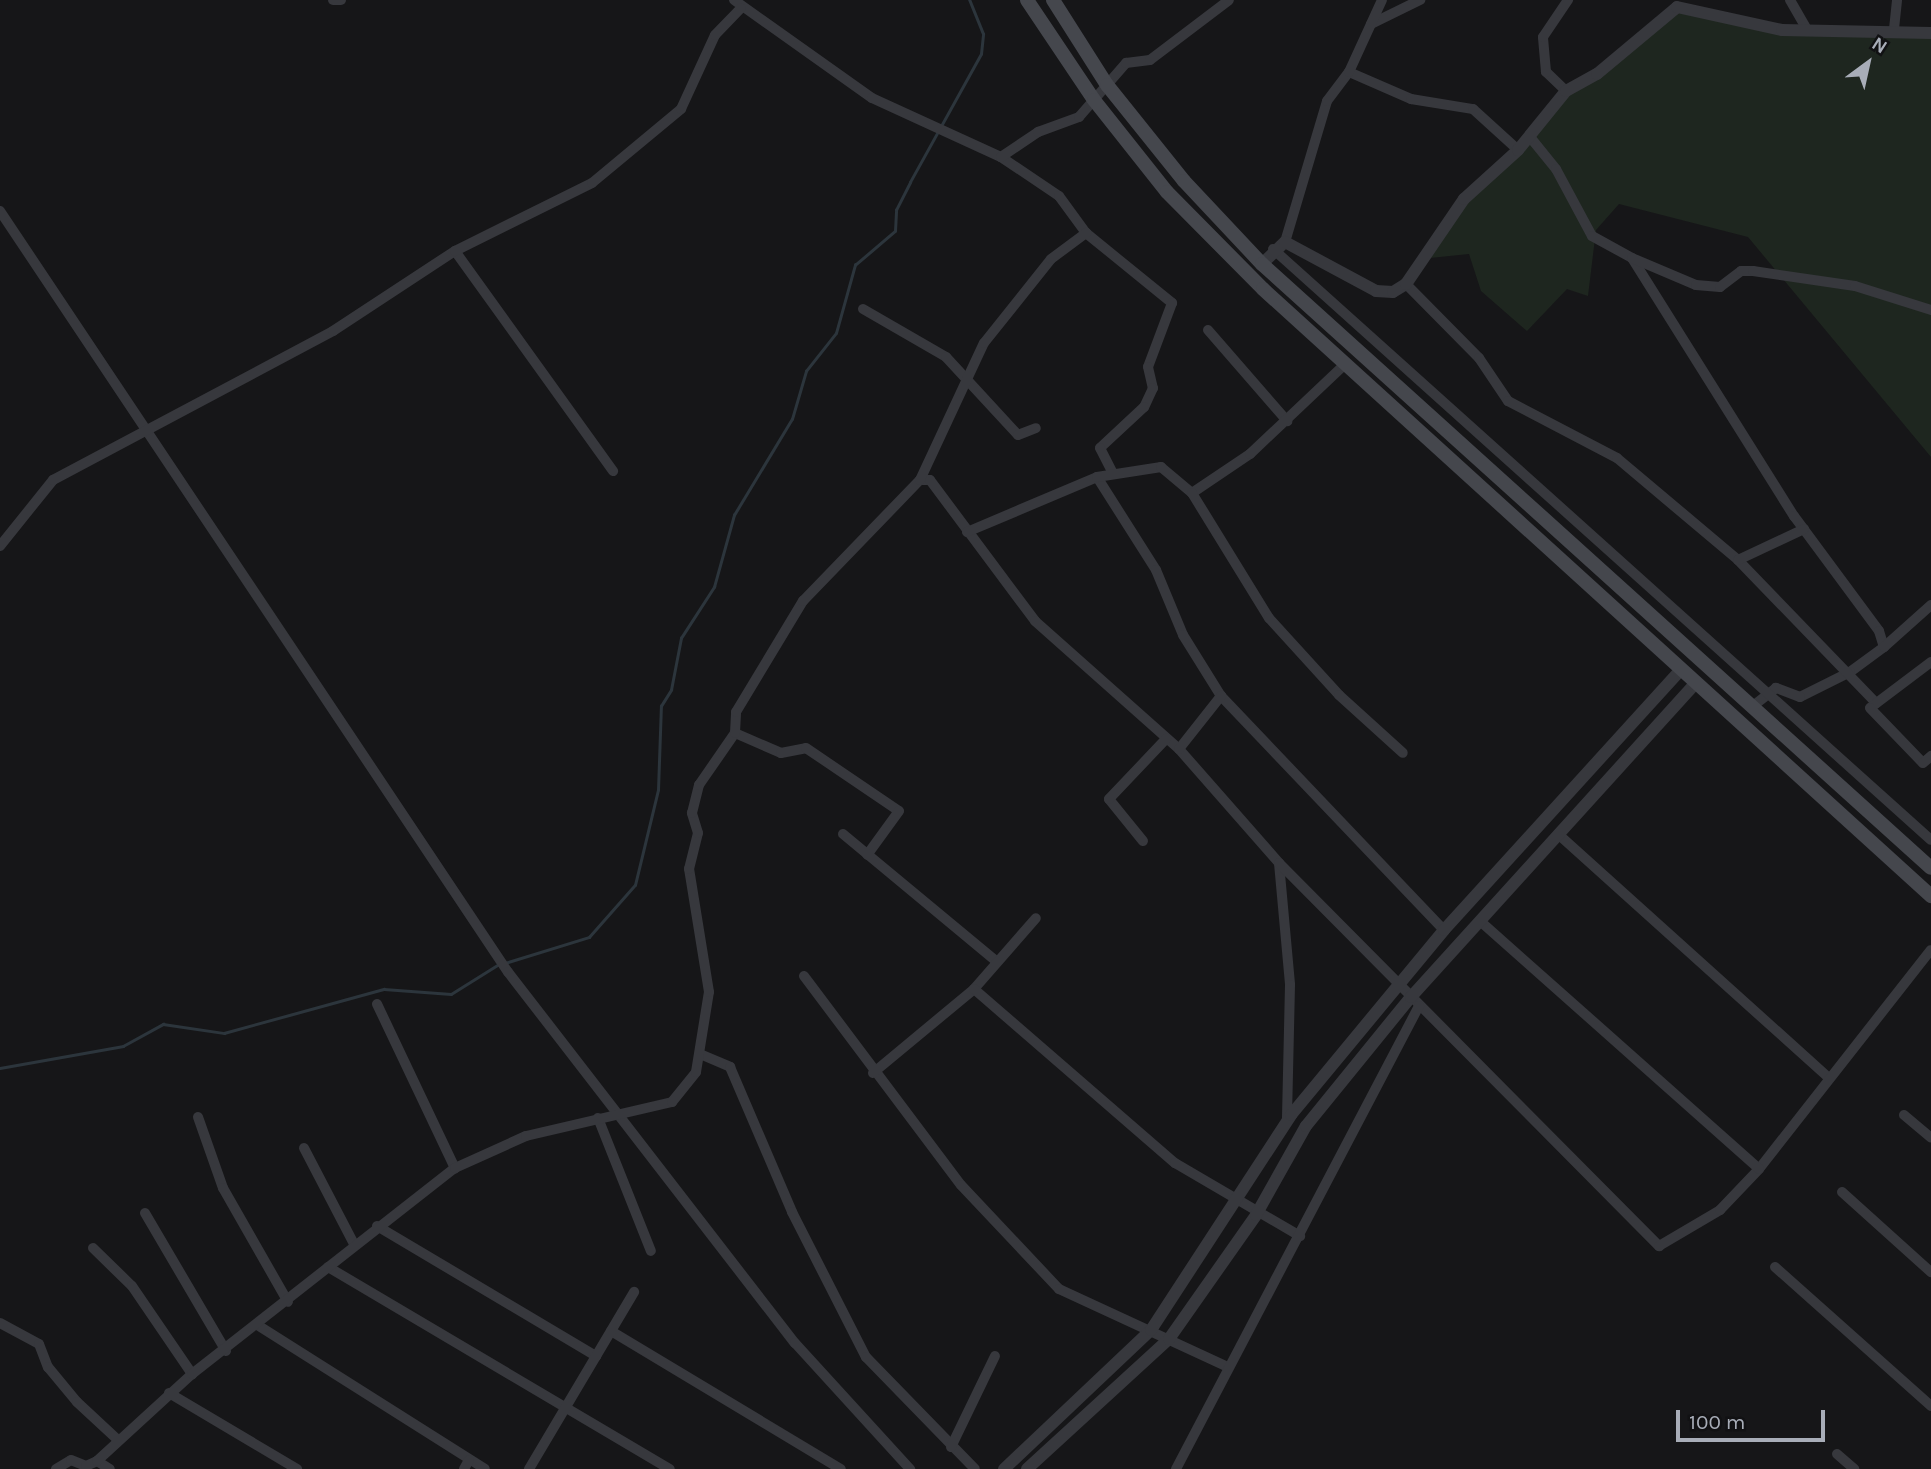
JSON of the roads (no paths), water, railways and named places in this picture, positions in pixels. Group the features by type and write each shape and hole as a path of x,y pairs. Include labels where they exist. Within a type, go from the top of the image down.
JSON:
{"main road":[{"path":"1027,0 1094,100 1167,192 1344,365 1931,896"},
{"path":"1054,0 1107,85 1262,264 1754,705 1931,868"}],"street":[{"path":"333,0 341,0"},
{"path":"1001,157 1038,132 1079,117 1126,63 1150,60 1228,0"},
{"path":"1262,264 1279,246 1320,142 1327,101 1349,72 1382,0"},
{"path":"1371,24 1420,0"},
{"path":"1566,91 1546,72 1543,37 1568,0"},
{"path":"1790,0 1807,30"},
{"path":"1894,29 1897,0"},
{"path":"0,546 53,480 333,331 455,251 565,200 681,109 715,35 738,4 798,51 922,125 1001,157 1059,196 1086,233 1172,303 1148,367 1153,388 1144,407 1100,448 1112,472"},
{"path":"1279,246 1376,290 1393,292 1406,284 1464,199 1518,150 1566,91 1597,74 1677,7 1807,30 1853,35 1894,29 1931,33"},
{"path":"1349,72 1411,99 1473,109 1518,150"},
{"path":"1530,137 1556,169 1592,236 1632,258 1696,285 1720,287 1741,271 1753,271 1855,286 1931,310"},
{"path":"0,211 508,972 622,1113 795,1343 910,1469"},
{"path":"55,1469 71,1460 86,1466 97,1461 192,1374 259,1326 354,1244 455,1168 526,1136 672,1102 696,1072 709,992 689,869 698,833 692,813 699,785 735,733 736,712 803,601 920,480 984,343 1051,259 1086,233"},
{"path":"1279,246 1931,839"},
{"path":"455,251 613,471"},
{"path":"1632,258 1804,529 1884,647"},
{"path":"1406,284 1479,358 1508,401 1617,458 1738,560 1850,672 1876,703"},
{"path":"863,309 968,376 1018,435 1036,428"},
{"path":"1208,330 1287,421"},
{"path":"1192,494 1287,421 1344,365"},
{"path":"967,532 1097,477 1112,472 1161,467 1192,494 1269,618 1339,695 1403,753"},
{"path":"1097,477 1156,570 1183,635 1221,696 1444,930"},
{"path":"920,480 930,480 1035,621 1179,749 1279,863 1659,1246 1720,1210 1759,1169 1828,1077 1931,950"},
{"path":"1738,560 1804,529"},
{"path":"1754,705 1776,688 1800,697 1850,672 1884,647 1931,605"},
{"path":"1931,662 1870,708 1923,763 1931,756"},
{"path":"1004,1469 1151,1330 1237,1203 1287,1122 1444,930 1680,671"},
{"path":"1027,1469 1169,1339 1256,1215 1306,1126 1415,1002 1480,921 1695,684"},
{"path":"1179,749 1221,696"},
{"path":"735,733 780,754 806,747 899,811 867,855"},
{"path":"1143,841 1109,799 1166,739"},
{"path":"843,834 996,961"},
{"path":"1558,834 1828,1077"},
{"path":"1279,863 1290,985 1287,1122"},
{"path":"873,1073 974,989 1036,918"},
{"path":"1480,921 1759,1169"},
{"path":"804,976 873,1073 1007,1241 1059,1289 1228,1367"},
{"path":"974,989 1175,1164 1256,1215 1300,1236"},
{"path":"1176,1469 1300,1236 1415,1002"},
{"path":"377,1004 455,1168"},
{"path":"700,1055 730,1067 792,1212 866,1357 975,1469"},
{"path":"1905,1115 1931,1139"},
{"path":"198,1117 223,1188 288,1301"},
{"path":"598,1118 651,1251"},
{"path":"303,1148 354,1244"},
{"path":"1842,1192 1931,1272"},
{"path":"145,1213 226,1351"},
{"path":"377,1226 596,1356"},
{"path":"93,1248 132,1286 192,1374"},
{"path":"328,1267 670,1469"},
{"path":"1775,1267 1931,1406"},
{"path":"529,1469 634,1292"},
{"path":"0,1323 39,1344 70,1394 118,1440"},
{"path":"259,1326 466,1464 485,1469"},
{"path":"611,1331 841,1469"},
{"path":"951,1447 995,1356"},
{"path":"169,1393 297,1469"},
{"path":"1837,1454 1854,1469"},
{"path":"97,1461 110,1469"}],"waterway":[{"path":"505,963 589,937 635,885 658,790 661,706 671,690 681,638 714,587 734,515 792,419 806,371 836,333 855,265 895,231 896,210 981,54 983,34 969,0"},
{"path":"0,1068 123,1046 163,1024 224,1033 384,989 451,994 499,964"}]}
